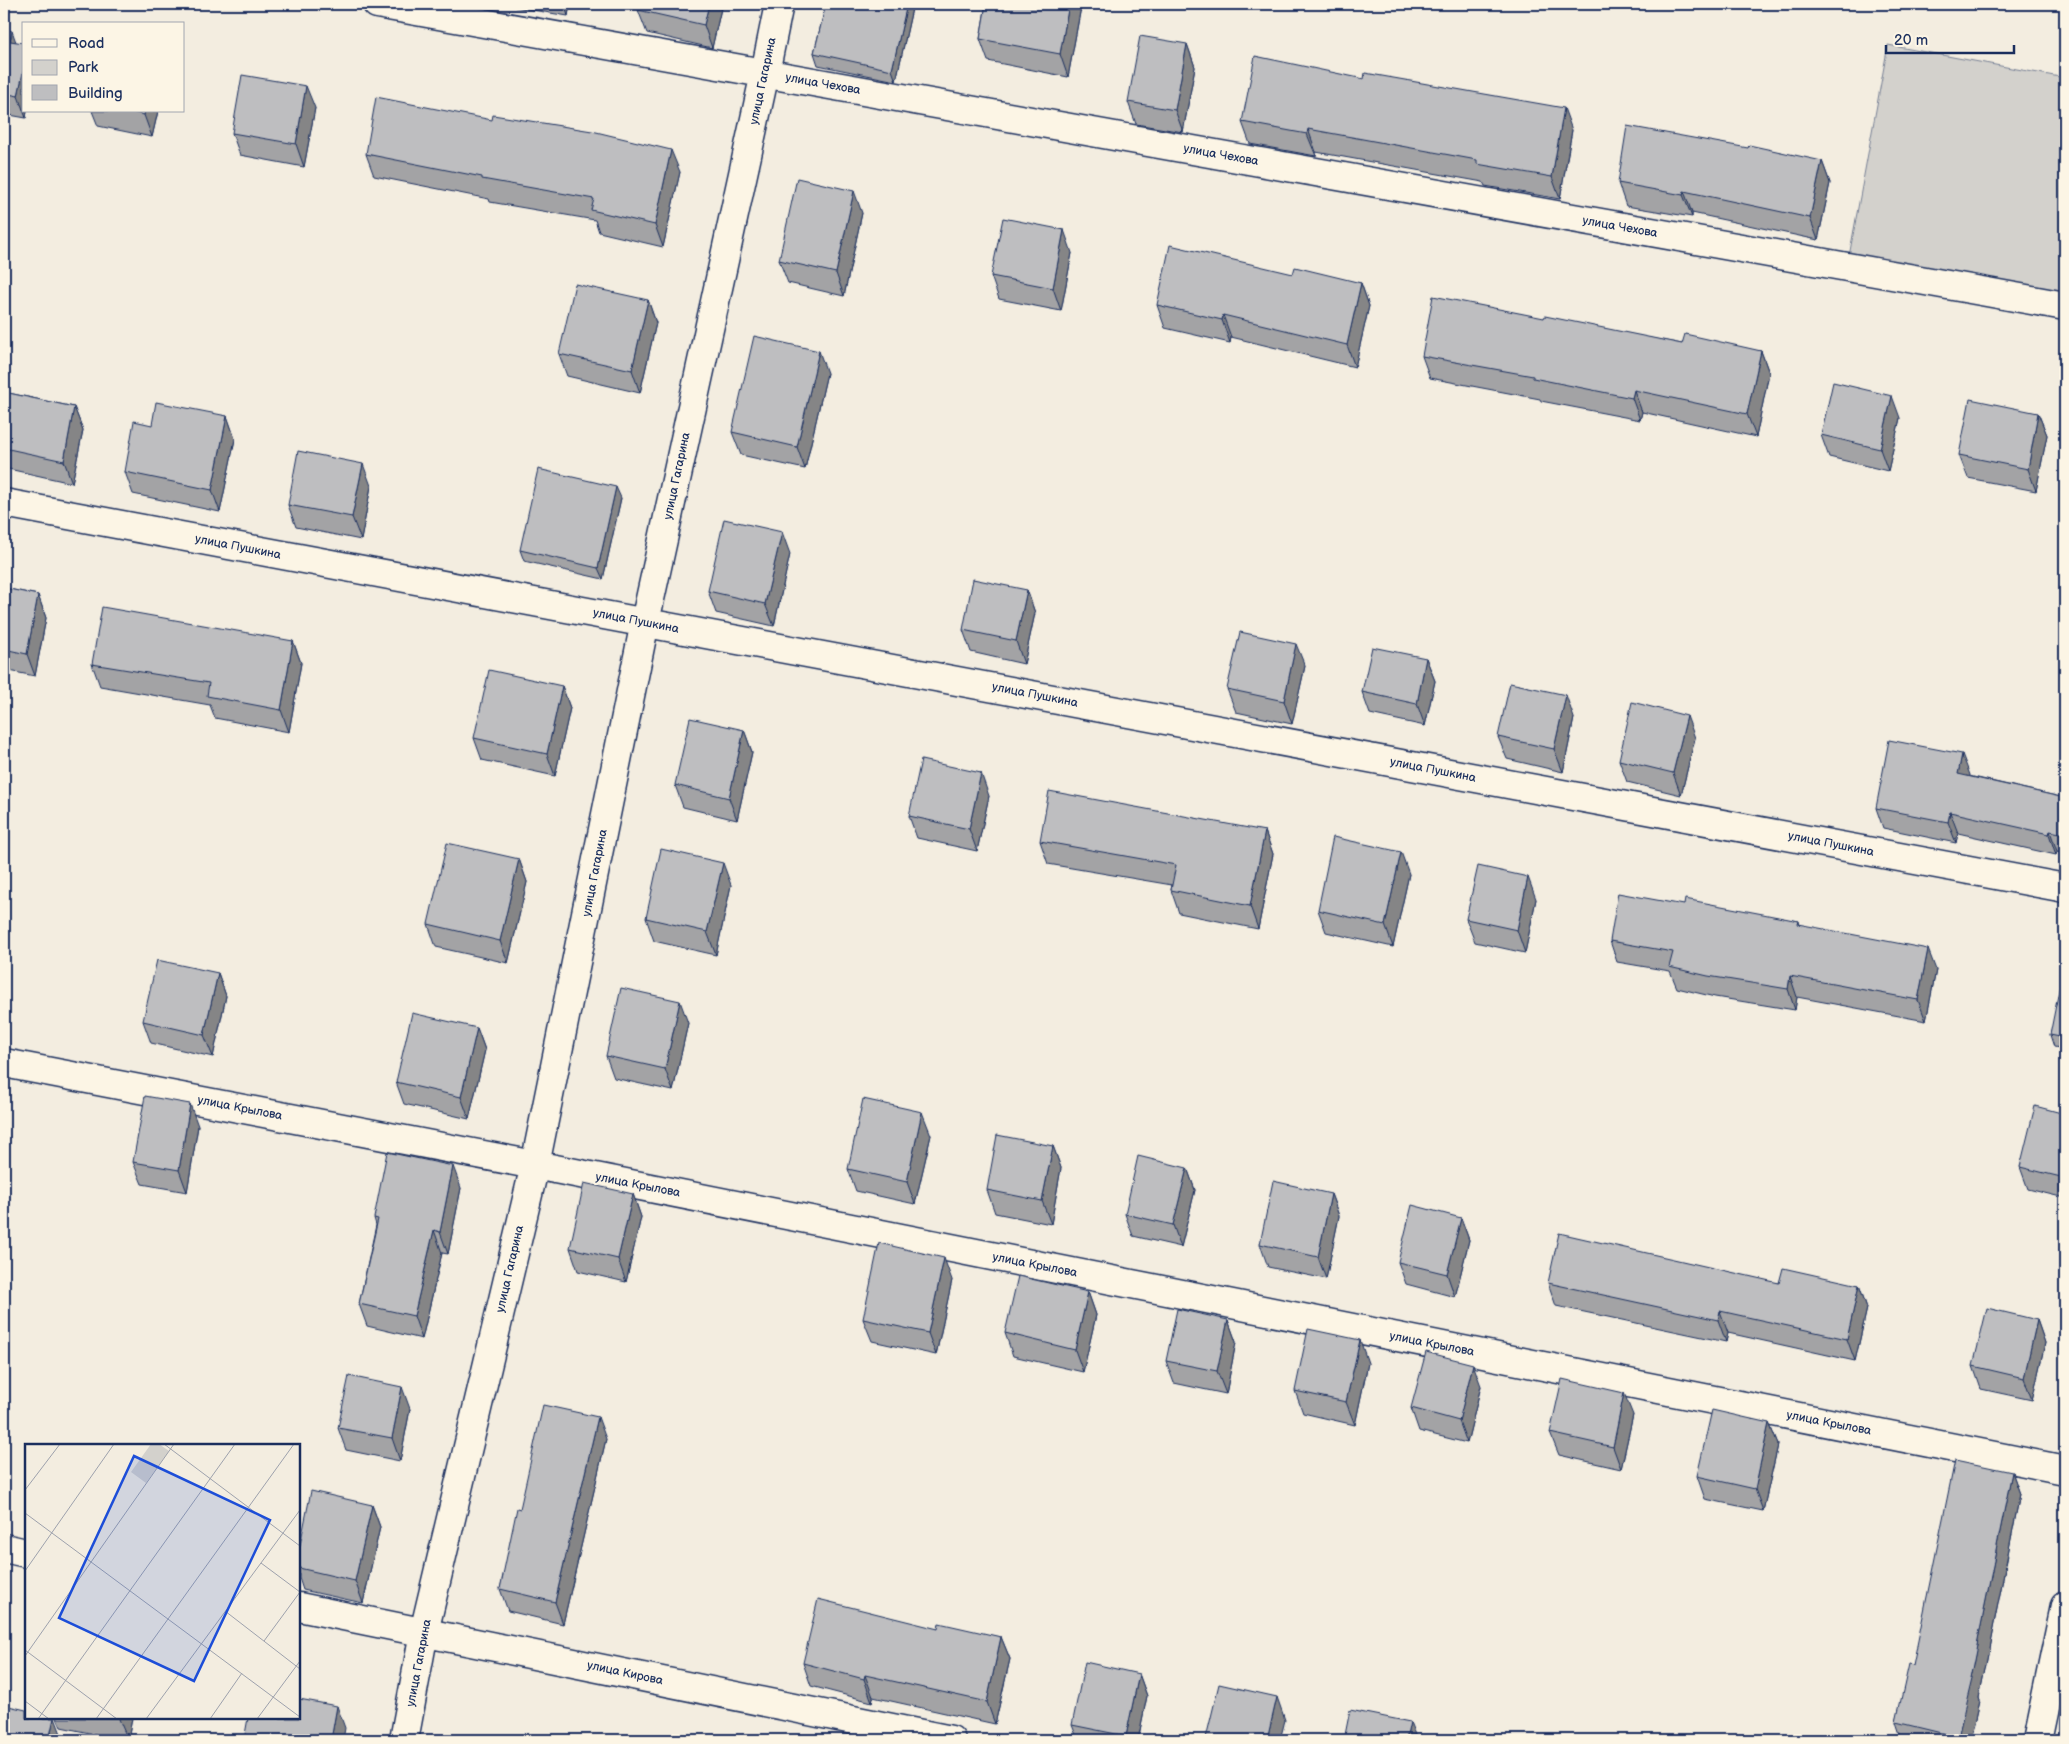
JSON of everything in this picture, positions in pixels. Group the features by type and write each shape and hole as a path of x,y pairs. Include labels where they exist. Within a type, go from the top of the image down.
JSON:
{"street":[{"name":"улица Чехова","path":"377,4 2065,306"},
{"name":"улица Гагарина","path":"404,1740 424,1632 535,1165 646,622 779,4"},
{"name":"улица Пушкина","path":"4,503 2065,888"},
{"name":"улица Крылова","path":"4,1063 535,1165 2065,1470"},
{"path":"4,1548 25,1553"},
{"path":"2036,1740 2065,1606"},
{"name":"улица Кирова","path":"300,1607 424,1632 887,1734 951,1740"}],"green space":[{"path":"1888,45 2065,78 2065,303 1848,262"}],"building":[{"path":"640,4 709,4 704,25 638,10"},
{"path":"826,4 907,4 892,70 814,53"},
{"path":"986,4 1069,4 1060,54 980,39"},
{"path":"4,29 12,31 10,41 22,43 22,77 18,96 4,93"},
{"path":"1140,36 1187,44 1175,110 1128,102"},
{"path":"1255,56 1364,79 1365,73 1564,108 1552,177 1477,164 1477,160 1308,129 1307,134 1242,122"},
{"path":"242,75 306,86 296,144 232,133"},
{"path":"376,97 492,120 493,115 592,131 671,150 655,225 591,210 594,199 482,179 482,177 366,154"},
{"path":"132,112 145,112 144,115"},
{"path":"1627,126 1748,148 1749,145 1822,161 1810,218 1684,191 1683,195 1618,183"},
{"path":"797,178 854,191 836,273 779,260"},
{"path":"1003,218 1064,230 1053,288 991,276"},
{"path":"1170,245 1293,274 1295,267 1361,283 1347,345 1223,315 1222,320 1157,305"},
{"path":"575,284 648,300 632,370 559,354"},
{"path":"1433,296 1544,318 1545,316 1682,344 1685,334 1761,351 1747,414 1634,390 1632,398 1533,378 1533,376 1422,356"},
{"path":"754,336 819,351 797,447 732,432"},
{"path":"1833,382 1892,396 1880,449 1821,435"},
{"path":"4,392 74,407 64,461 4,448"},
{"path":"1970,399 2038,413 2028,469 1959,455"},
{"path":"156,402 227,416 212,490 125,472 134,421 152,425"},
{"path":"298,451 363,464 352,517 288,505"},
{"path":"538,469 616,487 598,568 520,550"},
{"path":"724,519 782,532 765,604 708,591"},
{"path":"973,579 1027,590 1016,641 963,630"},
{"path":"4,588 38,595 27,654 4,649"},
{"path":"102,607 293,641 281,710 207,696 209,683 92,664"},
{"path":"1240,632 1296,644 1284,701 1227,689"},
{"path":"1372,647 1426,658 1417,704 1362,692"},
{"path":"489,670 562,686 547,754 474,738"},
{"path":"1510,683 1566,695 1554,749 1498,737"},
{"path":"1632,702 1687,716 1673,773 1619,760"},
{"path":"690,718 744,730 729,798 675,785"},
{"path":"1889,740 1962,754 1958,774 2065,798 2065,834 2050,831 2049,834 1950,812 1948,822 1876,808"},
{"path":"921,760 981,773 969,829 909,816"},
{"path":"1049,791 1265,831 1250,906 1171,890 1176,865 1040,841"},
{"path":"1333,837 1401,852 1385,925 1318,910"},
{"path":"447,843 519,859 500,941 428,924"},
{"path":"661,849 723,863 707,932 646,918"},
{"path":"1478,866 1528,877 1517,930 1466,919"},
{"path":"1618,893 1684,905 1685,899 1799,921 1798,924 1928,949 1918,1000 1790,976 1788,989 1708,976 1669,967 1673,952 1610,941"},
{"path":"157,960 218,973 204,1035 143,1021"},
{"path":"2061,980 2065,981 2065,1038 2050,1035"},
{"path":"621,988 680,1001 665,1069 606,1056"},
{"path":"412,1013 477,1028 461,1097 396,1082"},
{"path":"145,1096 190,1104 179,1170 133,1162"},
{"path":"863,1099 922,1112 907,1182 848,1169"},
{"path":"2035,1106 2065,1114 2065,1178 2020,1167"},
{"path":"997,1135 1053,1146 1042,1201 987,1190"},
{"path":"387,1152 453,1166 440,1232 434,1230 414,1316 359,1304 378,1219 374,1218"},
{"path":"1138,1156 1187,1168 1173,1225 1125,1214"},
{"path":"1273,1181 1331,1194 1318,1257 1260,1244"},
{"path":"584,1183 633,1194 618,1259 570,1248"},
{"path":"1412,1205 1461,1218 1447,1274 1398,1262"},
{"path":"1559,1233 1779,1283 1783,1268 1859,1285 1847,1339 1720,1311 1718,1320 1548,1283"},
{"path":"879,1243 944,1258 928,1333 863,1319"},
{"path":"1018,1276 1088,1292 1075,1350 1005,1333"},
{"path":"1987,1308 2037,1320 2024,1378 1973,1366"},
{"path":"1177,1309 1228,1320 1217,1371 1166,1361"},
{"path":"1308,1329 1360,1340 1346,1402 1295,1391"},
{"path":"1426,1352 1473,1364 1459,1421 1411,1408"},
{"path":"349,1376 402,1387 392,1438 338,1428"},
{"path":"1562,1379 1624,1393 1613,1447 1550,1433"},
{"path":"543,1405 598,1417 555,1602 500,1589 517,1508 520,1509"},
{"path":"1712,1410 1769,1423 1755,1489 1697,1476"},
{"path":"1955,1460 2012,1472 1970,1679 1972,1679 1958,1737 1896,1722 1909,1664 1913,1665"},
{"path":"311,1491 372,1505 355,1581 300,1568 300,1545"},
{"path":"818,1599 938,1629 939,1623 1001,1637 987,1702 865,1675 864,1679 803,1663"},
{"path":"1085,1662 1139,1674 1126,1736 1072,1725"},
{"path":"1219,1684 1277,1697 1267,1740 1215,1740 1206,1738"},
{"path":"300,1699 337,1706 331,1740 244,1740 248,1719 300,1719"},
{"path":"4,1705 25,1710 25,1719 54,1719 49,1740 4,1740"},
{"path":"1350,1710 1410,1722 1406,1740 1344,1740"},
{"path":"1496,1735 1516,1740 1495,1740"}]}
